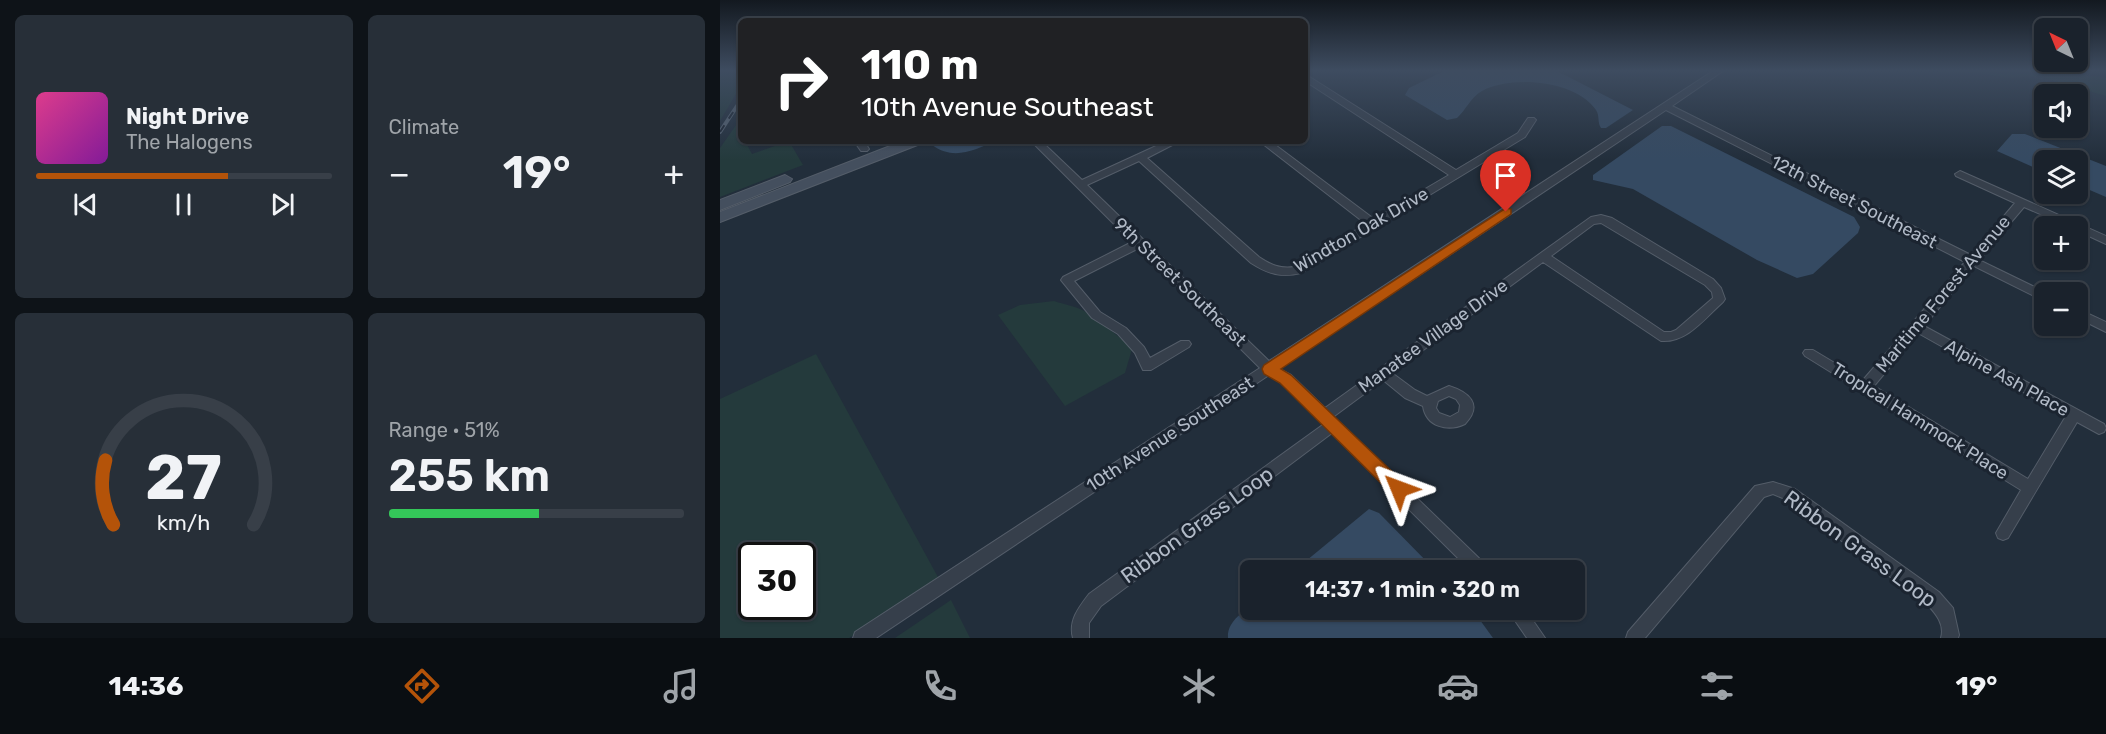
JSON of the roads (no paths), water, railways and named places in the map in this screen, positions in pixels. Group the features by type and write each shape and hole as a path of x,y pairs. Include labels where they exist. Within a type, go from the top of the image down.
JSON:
{"main road":[{"path":"720,217 906,144"},
{"path":"720,205 861,145"}],"street":[{"path":"1340,101 1456,176"},
{"name":"10th Avenue Southeast","path":"861,638 1673,101"},
{"name":"12th Street Southeast","path":"1665,106 2034,292"},
{"name":"Windton Oak Drive","path":"1140,157 1254,260 1274,272 1284,274 1297,270 1522,135 1531,120"},
{"name":"9th Street Southeast","path":"1039,144 1269,369 1286,379 1471,560"},
{"path":"1080,185 1168,144"},
{"path":"1268,144 1374,224"},
{"path":"1959,174 2053,216"},
{"name":"Maritime Forest Avenue","path":"1865,387 1970,260 2022,202"},
{"name":"Manatee Village Drive","path":"1328,420 1383,373 1543,256 1591,221 1600,219 1608,221 1709,282 1717,291 1719,299 1680,333 1672,337 1661,336 1543,256"},
{"path":"2088,232 2106,240"},
{"path":"1139,243 1067,280 1096,315 1122,331 1140,350 1147,366 1185,344"},
{"path":"2088,318 2106,327"},
{"name":"Alpine Ash Place","path":"1916,327 2098,428"},
{"name":"Tropical Hammock Place","path":"1809,353 2030,488"},
{"path":"1383,373 1410,394 1430,403"},
{"path":"2003,533 2074,415"},
{"name":"Ribbon Grass Loop","path":"1082,638 1079,632 1083,616 1095,600 1328,420"},
{"name":"Ribbon Grass Loop","path":"1634,638 1760,491 1773,488 1790,494 1933,598 1947,614 1951,635 1949,638"},
{"path":"1523,620 1537,638"}],"water":[{"path":"1415,101 1471,101 1457,118 1447,120"},
{"path":"1587,101 1615,101 1633,110 1606,128 1601,128 1596,110"},
{"path":"1662,126 1671,126 1854,217 1860,227 1858,233 1813,274 1797,278 1757,260 1633,189 1593,180 1593,175"},
{"path":"2012,134 2025,134 2066,150 2034,150 2034,168 1997,151"},
{"path":"988,144 956,153 940,150 932,145"},
{"path":"2088,159 2106,166 2106,197 2088,189"},
{"path":"1369,509 1379,513 1425,560 1307,560"},
{"path":"1239,616 1240,620 1480,620 1493,638 1228,638 1232,623"}],"railway":[{"path":"720,132 738,105"}]}
